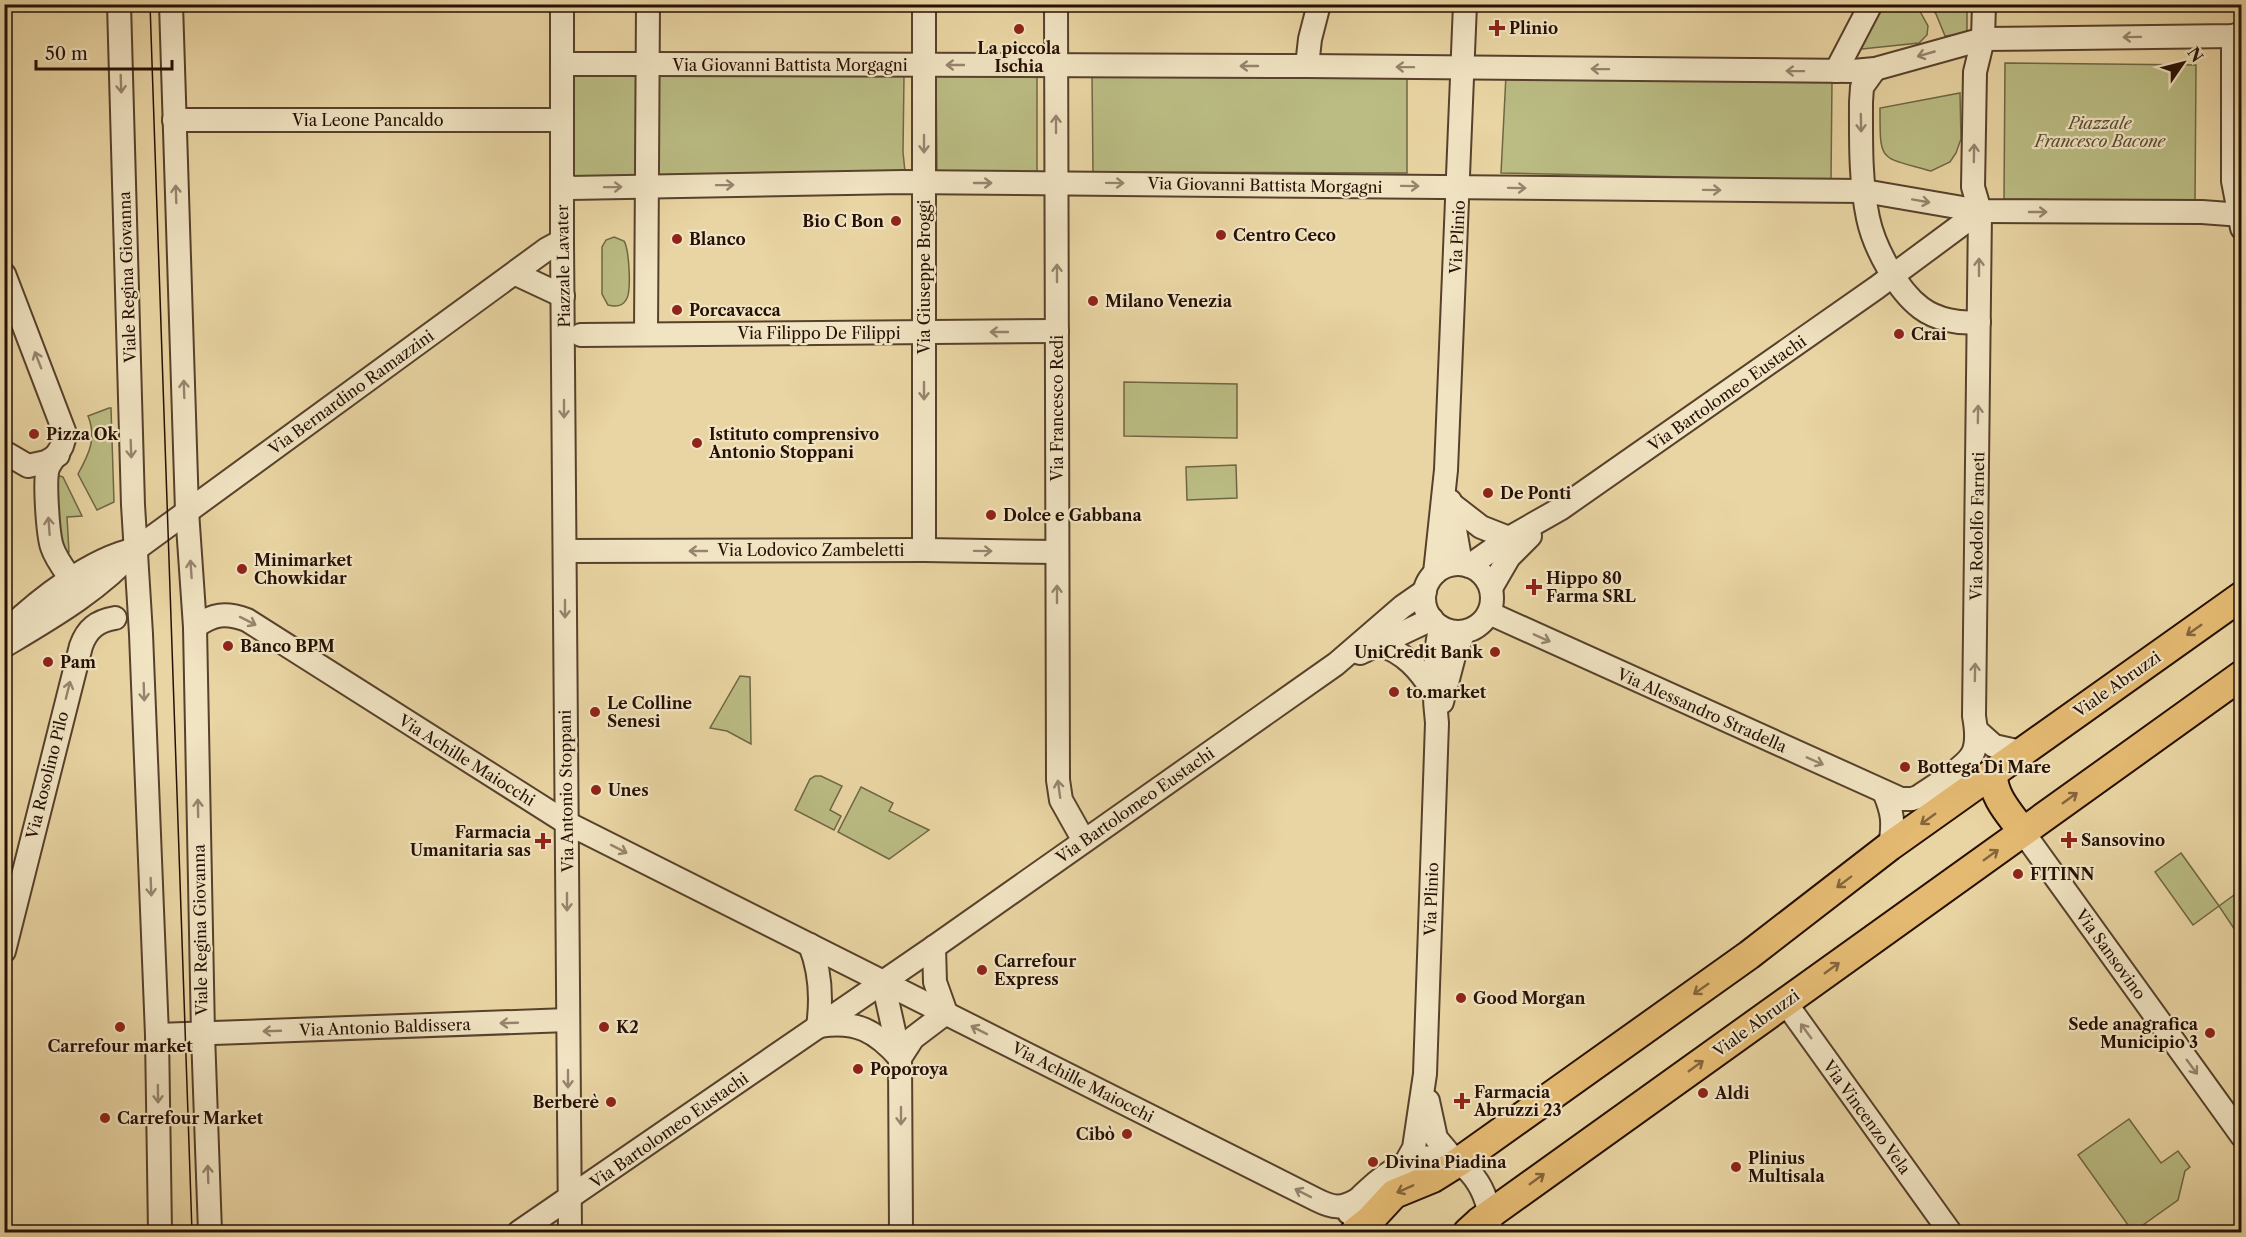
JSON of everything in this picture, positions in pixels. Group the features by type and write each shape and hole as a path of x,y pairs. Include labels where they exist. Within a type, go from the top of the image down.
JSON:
{"main road":[{"name":"Viale Abruzzi","path":"1355,1233 1394,1194 1432,1178 1457,1163 1749,955 1890,846 1983,763 2022,752 2241,596"},
{"name":"Viale Abruzzi","path":"1468,1233 1490,1223 1785,1002 2241,675"},
{"path":"1983,763 1996,792 2023,832"}],"street":[{"name":"Viale Regina Giovanna","path":"118,4 133,505 141,634"},
{"path":"171,4 187,511"},
{"path":"646,334 656,186 656,64 648,4"},
{"name":"Via Giuseppe Broggi","path":"924,4 924,550"},
{"name":"Via Francesco Redi","path":"1056,4 1058,780 1061,800 1084,841"},
{"path":"1307,66 1310,39 1319,4"},
{"name":"Via Plinio","path":"1430,582 1446,470 1466,4"},
{"path":"1864,191 1980,211 2202,212 2240,219 2233,181 2237,34 1983,39 1875,69 1845,71 1871,4"},
{"path":"1875,69 1862,87 1864,191 1868,219 1877,245 1893,276 1921,308 1937,317 1967,323 1979,322 1980,211 1973,187 1974,87 1983,39 1984,4"},
{"name":"Piazzale Lavater","path":"562,5 563,350"},
{"path":"562,67 567,64 656,64"},
{"name":"Via Giovanni Battista Morgagni","path":"656,64 1307,66 1845,71"},
{"name":"Via Leone Pancaldo","path":"174,120 562,120"},
{"name":"Piazzale Lavater","path":"562,181 570,188 656,186"},
{"name":"Via Giovanni Battista Morgagni","path":"656,186 1056,183 1864,191"},
{"path":"1893,276 1980,211"},
{"name":"Via Bernardino Ramazzini","path":"136,549 562,241"},
{"path":"4,274 59,415 64,436 63,446 46,474 50,540 57,560 70,579"},
{"path":"516,274 563,296"},
{"name":"Via Bartolomeo Eustachi","path":"519,1233 883,982 1336,664 1448,566 1465,565 1560,509 1893,276"},
{"name":"Via Rodolfo Farneti","path":"1979,322 1974,716 1983,763"},
{"name":"Via Filippo De Filippi","path":"581,335 1057,331"},
{"name":"Via Antonio Stoppani","path":"563,350 570,1233"},
{"path":"4,452 28,466 46,462 58,455"},
{"name":"Via Plinio","path":"1446,470 1450,503 1465,565"},
{"path":"1450,503 1481,527 1509,538"},
{"name":"Via Bartolomeo Eustachi","path":"1489,613 1492,601 1491,588 1509,557 1560,509"},
{"name":"Viale Regina Giovanna","path":"187,511 195,627 203,1034 210,1233"},
{"path":"4,633 70,579 106,557 136,549"},
{"path":"4,646 111,575 136,549"},
{"name":"Via Lodovico Zambeletti","path":"565,551 1057,552"},
{"path":"1465,565 1480,572 1491,588"},
{"path":"1430,582 1425,606 1436,623 1452,631 1464,632 1478,626 1489,613"},
{"path":"63,609 93,608 112,615 141,634 157,1035 160,1233"},
{"name":"Via Alessandro Stradella","path":"1489,613 1884,792 1901,799 1918,797"},
{"name":"Via Achille Maiocchi","path":"195,627 214,615 234,615 247,620 567,823 1324,1203 1341,1208 1357,1200"},
{"name":"Via Rosolino Pilo","path":"4,951 81,646 93,626 101,621 115,618"},
{"name":"Via Plinio","path":"1405,1164 1414,1148 1425,1074 1437,723 1433,691 1436,623"},
{"name":"Via Bartolomeo Eustachi","path":"1336,664 1379,644 1436,623"},
{"name":"Via Plinio","path":"1437,723 1454,656 1464,632"},
{"path":"1379,644 1408,659 1433,691"},
{"path":"1976,730 1994,746 2022,752"},
{"name":"Viale Abruzzi","path":"1918,797 1965,764 1983,763"},
{"path":"1884,792 1892,810 1893,832 1890,846"},
{"name":"Via Sansovino","path":"2023,832 2241,1136"},
{"path":"810,945 818,968 821,988 818,1027 842,1024 857,1026 885,1043 900,1058"},
{"path":"900,1058 913,1038 946,1013 935,982 934,946"},
{"path":"883,982 900,1058 901,1233"},
{"name":"Via Vincenzo Vela","path":"1785,1002 1950,1233"},
{"name":"Via Antonio Baldissera","path":"157,1035 567,1020"},
{"name":"Via Plinio","path":"1425,1074 1433,1131 1457,1163"},
{"path":"1349,1233 1349,1214 1357,1200 1405,1164 1438,1156 1457,1163 1479,1184 1486,1198 1490,1223"}],"green space":[{"path":"1881,5 1918,5 1928,26 1927,35 1919,43 1862,49 1860,47"},
{"path":"1929,5 1967,5 1967,30 1964,34 1945,36 1936,14"},
{"name":"Piazzale Francesco Bacone","path":"2005,63 2196,65 2195,202 2004,199"},
{"path":"572,71 666,75 904,76 905,172 571,182"},
{"path":"936,75 1037,75 1037,172 937,172"},
{"path":"1092,75 1407,75 1407,173 1093,172"},
{"path":"1506,75 1832,81 1831,180 1501,173"},
{"path":"1960,93 1961,139 1950,162 1931,171 1901,163 1886,155 1882,149 1880,108"},
{"path":"614,237 624,241 629,270 628,295 622,304 616,306 608,305 602,294 602,247 606,240"},
{"path":"1124,382 1237,384 1237,438 1124,436"},
{"path":"111,408 114,502 97,510 78,474 92,439 88,416"},
{"path":"1236,465 1237,498 1187,500 1186,467"},
{"path":"63,477 82,516 67,517 69,552 62,556 57,545 57,478"},
{"path":"740,676 750,677 751,744 727,731 710,728"},
{"path":"821,776 842,786 830,810 841,816 834,830 795,810 810,779"},
{"path":"861,787 893,803 889,811 929,830 889,859 838,832"},
{"path":"2181,853 2219,906 2193,925 2155,872"},
{"path":"2241,890 2241,939 2219,906"},
{"path":"2129,1119 2161,1163 2178,1151 2190,1167 2185,1171 2178,1200 2133,1232 2078,1155"}],"tram line":[{"path":"150,4 192,1232"}],"place":[{"name":"Plinio","path":"1497,28"},
{"name":"La piccola Ischia","path":"1019,29"},
{"name":"Bio C Bon","path":"896,221"},
{"name":"Centro Ceco","path":"1221,235"},
{"name":"Blanco","path":"677,239"},
{"name":"Milano Venezia","path":"1093,301"},
{"name":"Porcavacca","path":"677,310"},
{"name":"Crai","path":"1899,334"},
{"name":"Pizza Ok","path":"34,434"},
{"name":"Istituto comprensivo Antonio Stoppani","path":"697,443"},
{"name":"De Ponti","path":"1488,493"},
{"name":"Dolce e Gabbana","path":"991,515"},
{"name":"Minimarket Chowkidar","path":"242,569"},
{"name":"Hippo 80 Farma SRL","path":"1534,587"},
{"name":"Banco BPM","path":"228,646"},
{"name":"UniCredit Bank","path":"1495,652"},
{"name":"Pam","path":"48,662"},
{"name":"to.market","path":"1394,692"},
{"name":"Le Colline Senesi","path":"595,712"},
{"name":"Bottega Di Mare","path":"1905,767"},
{"name":"Unes","path":"596,790"},
{"name":"Sansovino","path":"2069,840"},
{"name":"Farmacia Umanitaria sas","path":"543,841"},
{"name":"FITINN","path":"2018,874"},
{"name":"Carrefour Express","path":"982,970"},
{"name":"Good Morgan","path":"1461,998"},
{"name":"Carrefour market","path":"120,1027"},
{"name":"K2","path":"604,1027"},
{"name":"Sede anagrafica Municipio 3","path":"2210,1033"},
{"name":"Poporoya","path":"858,1069"},
{"name":"Aldi","path":"1703,1093"},
{"name":"Farmacia Abruzzi 23","path":"1462,1101"},
{"name":"Berberè","path":"611,1102"},
{"name":"Carrefour Market","path":"105,1118"},
{"name":"Cibò","path":"1127,1134"},
{"name":"Divina Piadina","path":"1373,1162"},
{"name":"Plinius Multisala","path":"1736,1167"}]}
